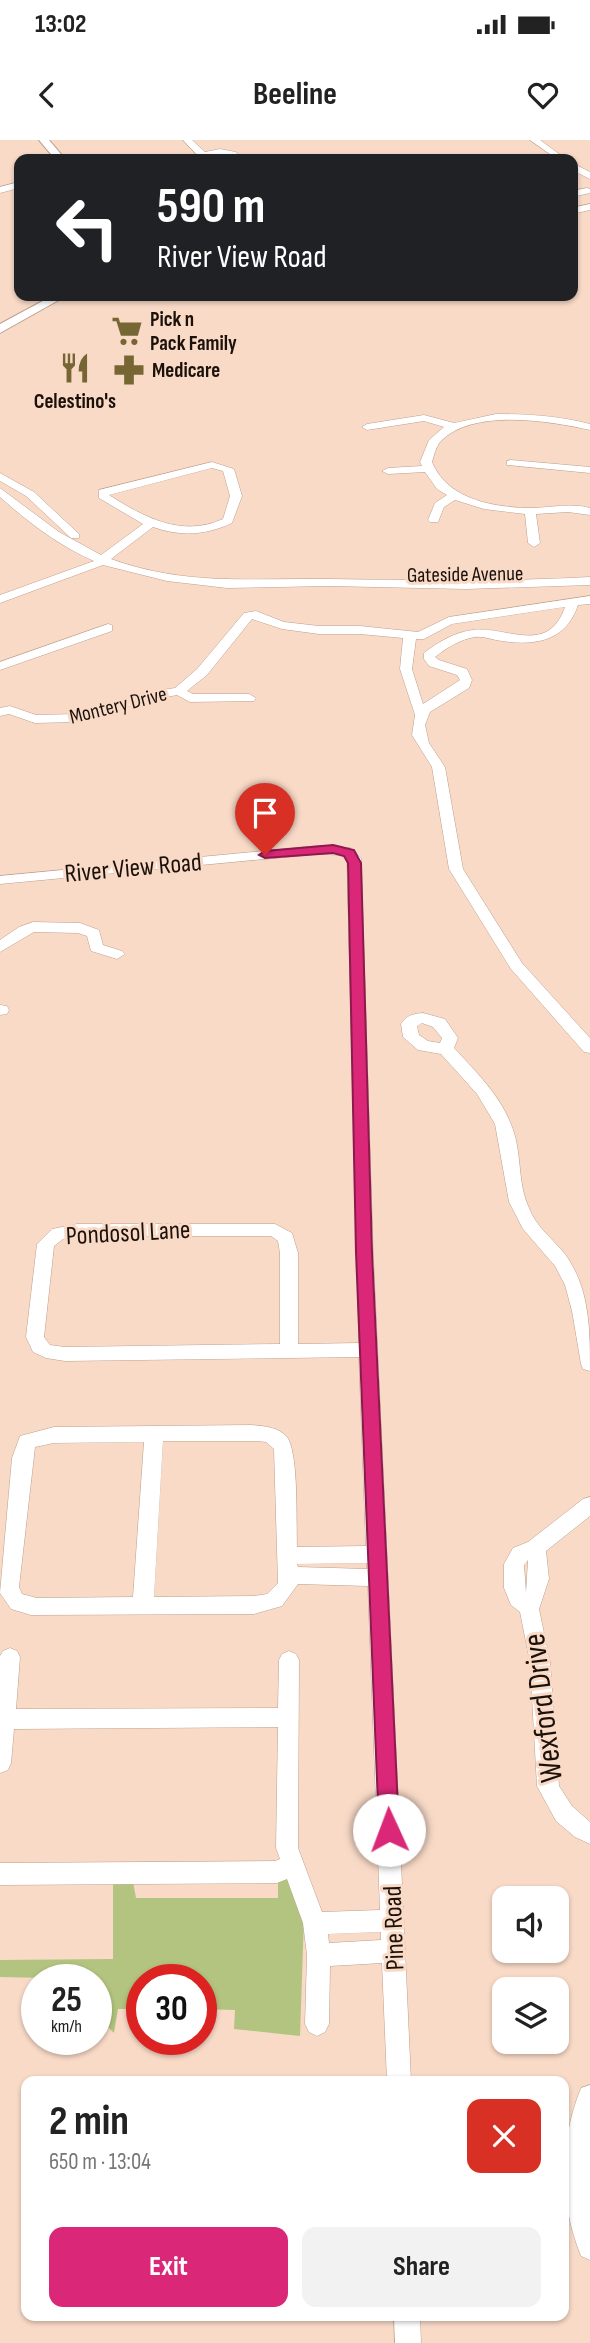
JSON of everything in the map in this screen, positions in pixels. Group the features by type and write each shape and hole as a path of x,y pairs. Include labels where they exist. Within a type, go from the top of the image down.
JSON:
{"main road":[{"path":"44,140 60,154"},
{"path":"0,316 27,301"},
{"path":"0,329 51,301"}],"street":[{"path":"189,140 203,154"},
{"path":"534,140 555,154"},
{"path":"589,510 530,511 482,505 455,495 438,484 427,469 426,457 431,445 456,427 483,419 509,416 559,420 590,427"},
{"path":"367,427 424,418 456,427"},
{"path":"511,463 590,470"},
{"path":"212,465 228,468 236,496 228,521 194,534 153,522 132,515 103,496 103,492 212,465"},
{"path":"388,471 427,469"},
{"name":"Gateside Avenue","path":"0,476 30,494 78,538 109,561"},
{"name":"Gateside Avenue","path":"0,491 36,521 87,554 156,575 200,582 243,585 341,583 398,587 590,581"},
{"path":"434,520 439,505 455,495"},
{"path":"530,511 534,543"},
{"path":"0,599 109,561 153,522"},
{"path":"77,571 87,554"},
{"name":"Gateside Avenue","path":"341,583 395,576 590,572"},
{"path":"422,716 413,696 407,669 410,635 420,636 449,621 590,600"},
{"path":"573,603 563,626 547,637 512,638 475,633 428,656 428,659 458,669 465,675 466,680 464,685 436,699 422,716 419,735 439,769 439,784 444,791 456,869 463,882 516,965 590,1048"},
{"name":"Montery Drive","path":"5,711 35,719 62,719 101,712 148,696 179,691 202,671 248,616 256,615 282,625 319,630 360,630 410,635"},
{"path":"0,666 108,628"},
{"path":"179,691 190,698 199,699 249,698"},
{"path":"0,697 5,711"},
{"name":"River View Road","path":"0,880 318,849 350,853"},
{"name":"Pine Road","path":"350,853 354,863 364,1252 399,2076"},
{"path":"0,947 33,927 80,928 94,933 96,948 117,954"},
{"path":"446,1049 492,1101 499,1114 508,1139 519,1206 532,1228 569,1275 575,1289 590,1364"},
{"name":"Pondosol Lane","path":"289,1351 288,1243 284,1235 275,1230 77,1230 58,1233 46,1244 35,1337 39,1347 46,1350 111,1354 369,1350"},
{"path":"265,1433 278,1439 284,1450 285,1460 288,1584 284,1592 272,1602 263,1604 26,1606 15,1603 9,1587 22,1458 27,1441 54,1435 154,1434 265,1433"},
{"path":"143,1604 154,1434"},
{"name":"Wexford Drive","path":"590,1505 536,1548 538,1586 535,1600 529,1608 540,1662 548,1786 555,1803 564,1814 590,1833"},
{"path":"287,1566 378,1553"},
{"path":"287,1566 379,1578"},
{"path":"0,1763 10,1657"},
{"path":"289,1660 288,1848 315,1923 319,1955 317,2024"},
{"path":"4,1719 289,1717"},
{"path":"0,1874 277,1872 292,1864"},
{"path":"315,1923 393,1921"},
{"path":"319,1955 394,1951"},
{"path":"590,2098 579,2134 578,2171 583,2223 590,2247"},
{"path":"407,2321 408,2343"}],"green space":[{"path":"278,1879 288,1879 304,1918 300,2036 234,2029 235,2010 217,2009 217,1964 126,1964 126,2009 118,2009 114,2033 112,1964 21,1964 21,1977 0,1977 0,1960 113,1959 113,1882 133,1882 136,1898 278,1898"}],"place":[{"name":"Pick n Pack Family","path":"127,331"},
{"name":"Celestino's","path":"75,368"},
{"name":"Medicare","path":"129,370"}],"route":[{"path":"265,855 333,849 350,853 354,858 364,1252 389,1830"}]}
